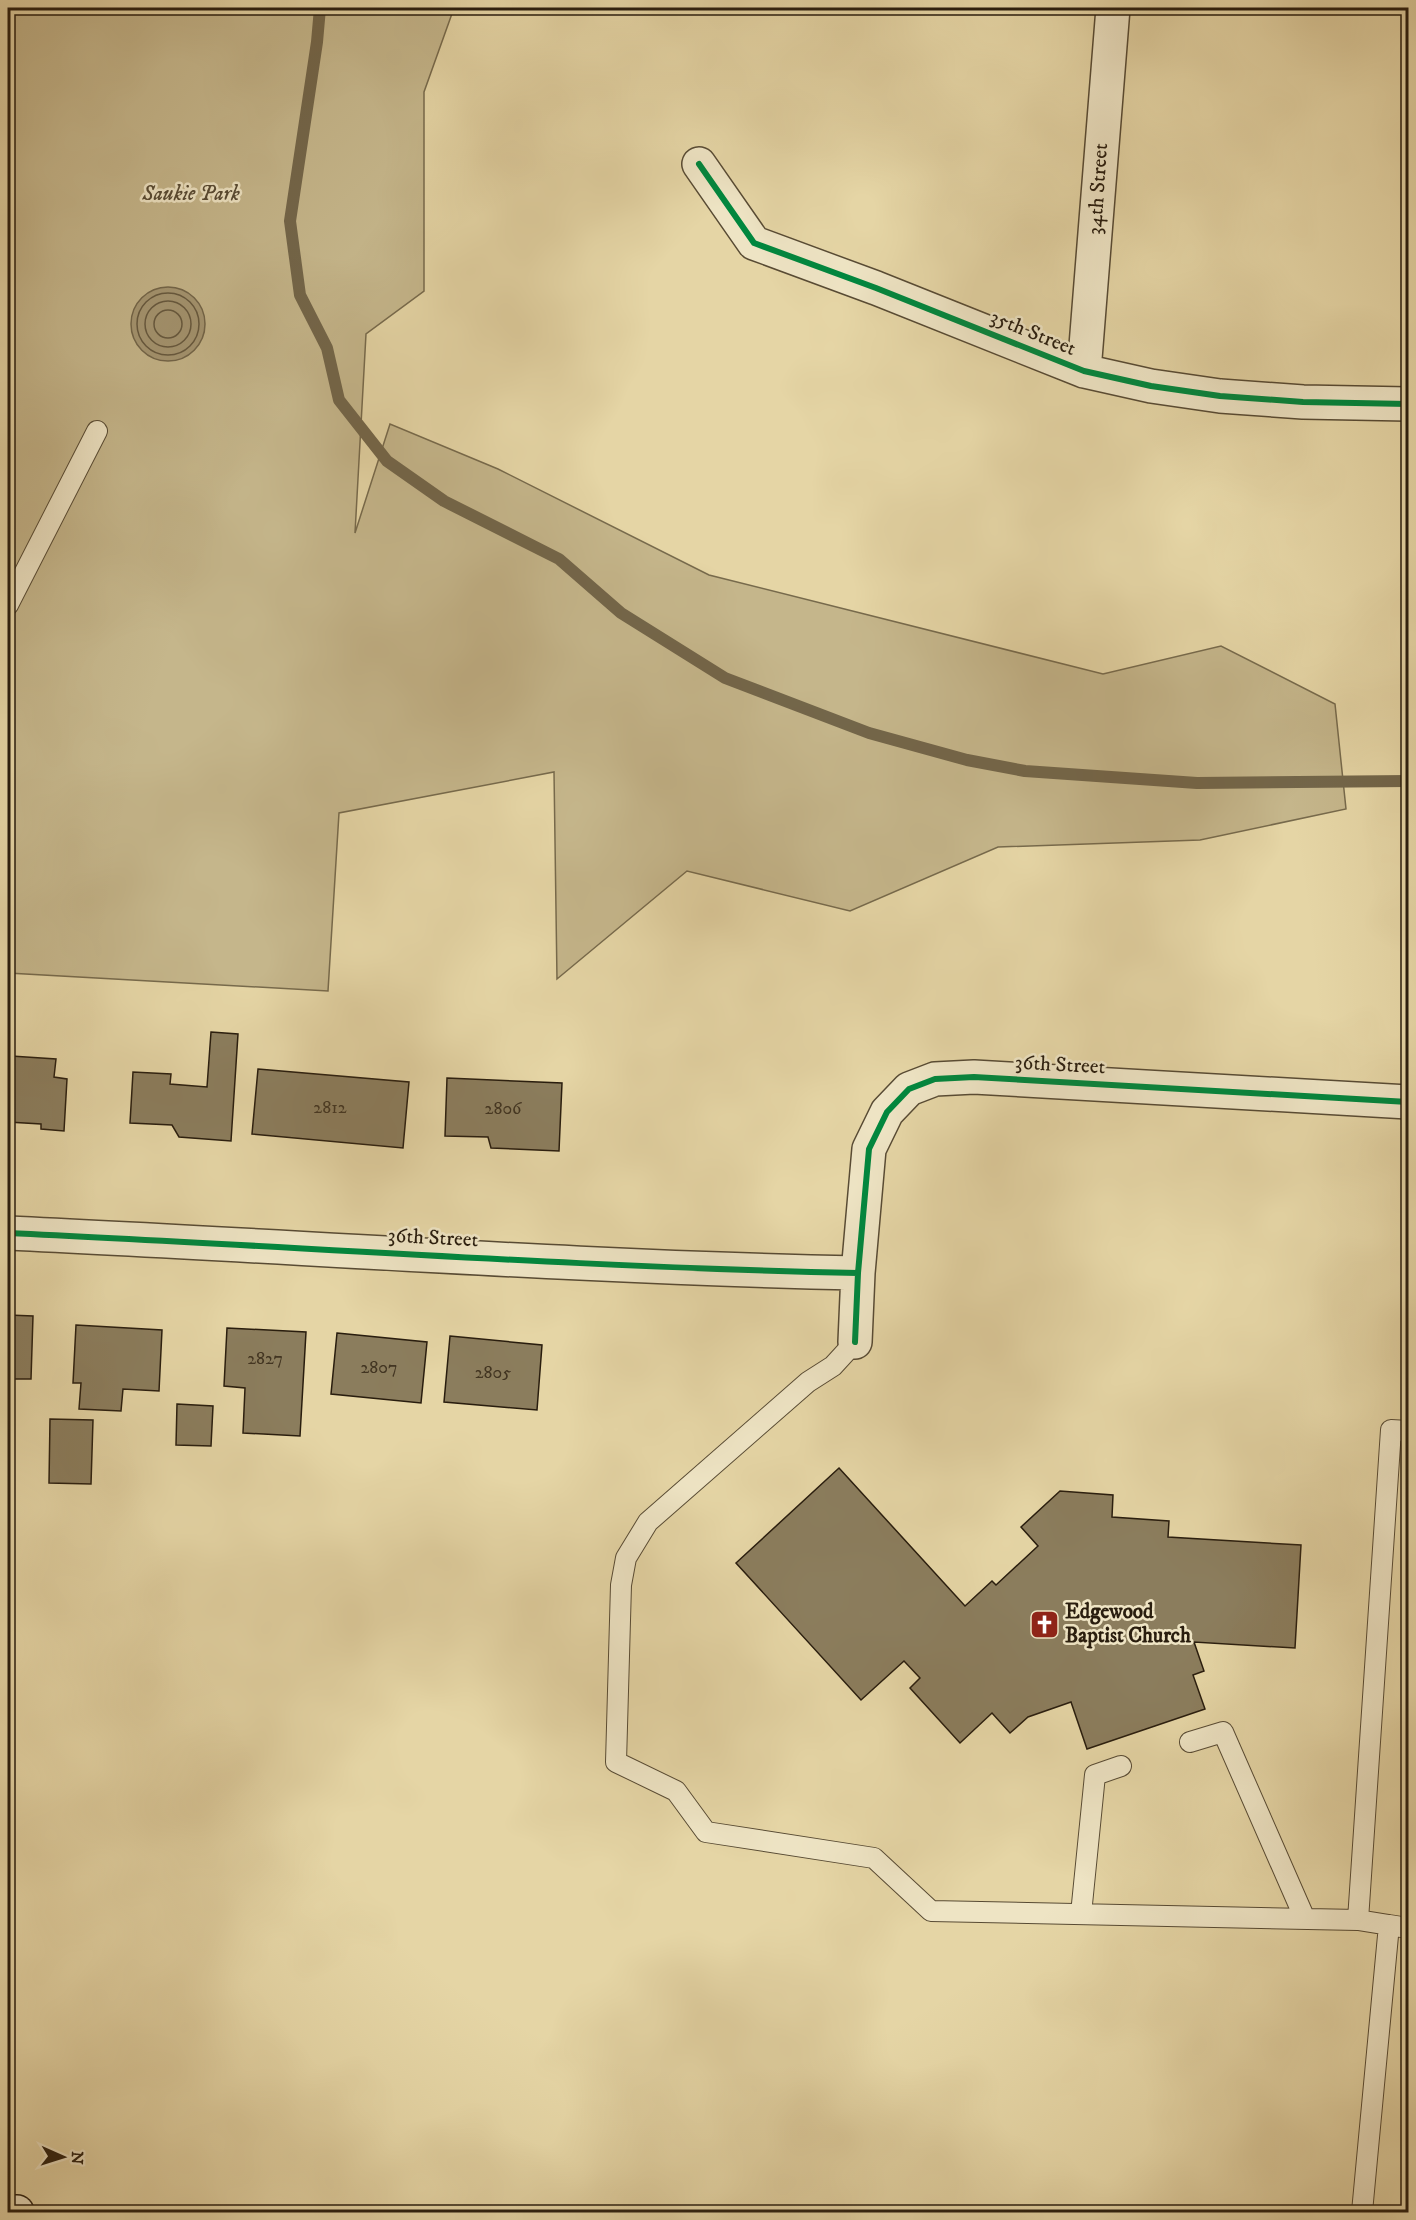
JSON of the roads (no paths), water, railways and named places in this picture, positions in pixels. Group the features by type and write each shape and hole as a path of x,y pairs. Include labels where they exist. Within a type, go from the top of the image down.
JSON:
{"street":[{"name":"34th Street","path":"1084,370 1113,8"},
{"name":"35th Street","path":"699,164 754,243 876,288 1084,370 1151,386 1220,396 1302,402 1408,404"},
{"name":"36th Street","path":"855,1341 858,1273 869,1149 887,1112 909,1089 935,1079 974,1077 1408,1102"},
{"name":"36th Street","path":"8,1233 471,1257 858,1273"},
{"path":"8,2212 17,2212"}],"lane":[{"path":"8,605 97,431"},
{"path":"855,1341 833,1366 808,1382 648,1522 626,1558 621,1585 615,1762 676,1791 706,1832 874,1858 931,1911 1358,1920 1399,1926 1362,2212"},
{"path":"1358,1920 1391,1430 1408,1431"},
{"path":"1190,1742 1223,1732 1305,1919"},
{"path":"1081,1914 1095,1775 1120,1766"}],"water":[{"path":"168,287 182,290 194,298 202,310 205,324 202,338 194,350 182,358 168,361 154,358 142,350 134,338 131,324 134,310 142,298 154,290"}],"waterway":[{"path":"320,8 290,221 300,295 327,348 339,400 387,461 444,501 559,559 621,613 725,678 869,733 967,760 1025,771 1197,783 1408,781"}],"place":[{"name":"Edgewood Baptist Church","path":"1044,1624"}],"park label":[{"name":"Saukie Park","path":"191,194"}]}
